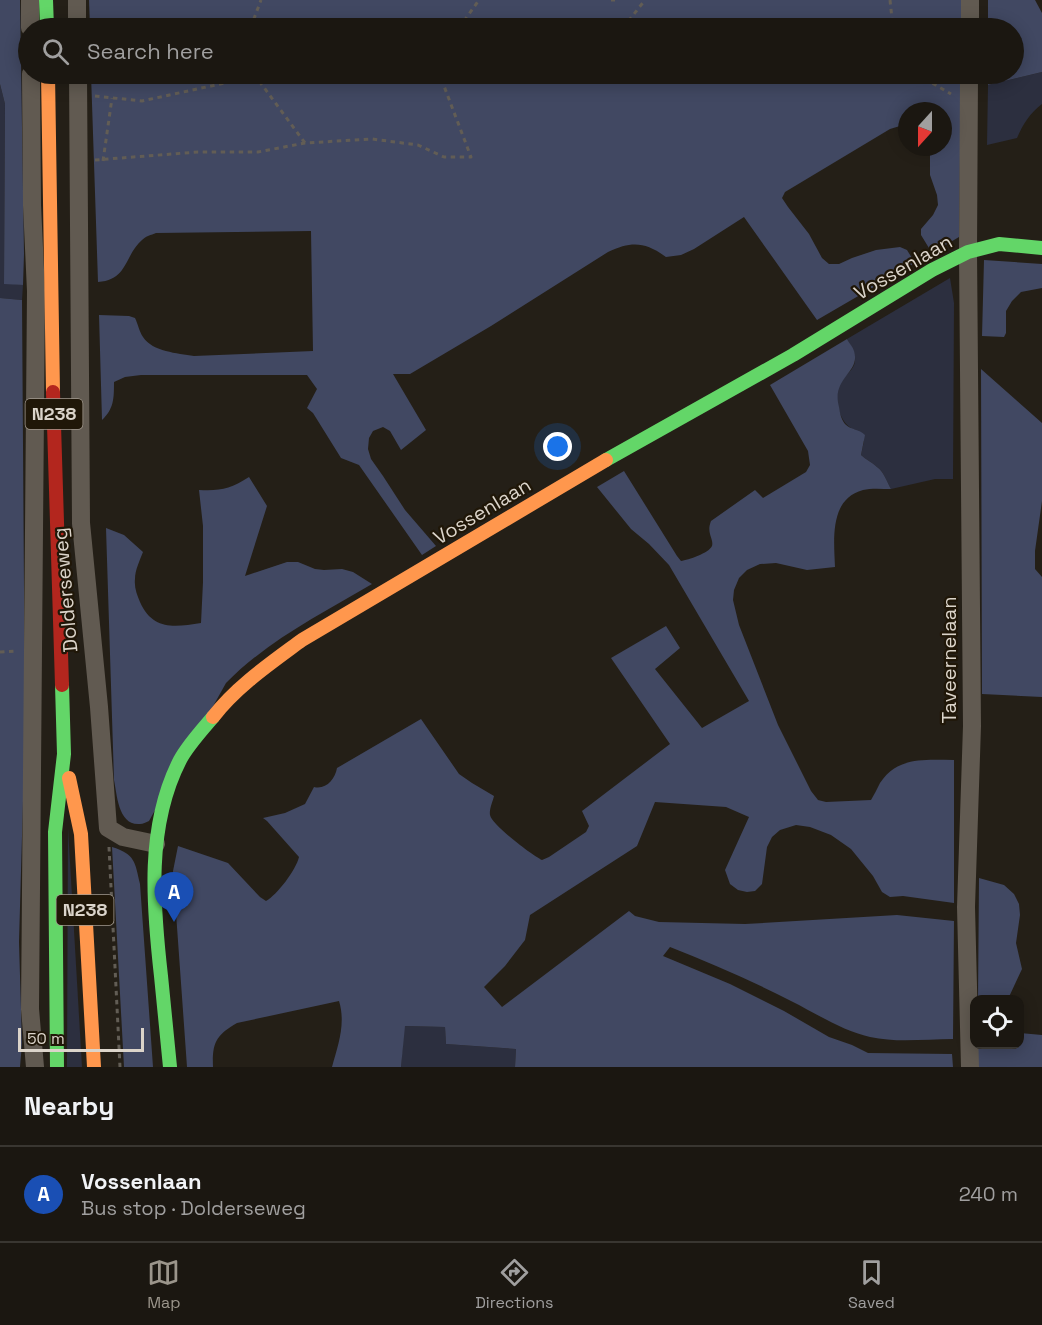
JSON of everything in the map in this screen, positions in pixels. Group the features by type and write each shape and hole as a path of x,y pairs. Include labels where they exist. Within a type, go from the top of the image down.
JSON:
{"main road":[{"path":"46,0 47,18"},
{"name":"Dolderseweg","path":"48,84 54,437 64,754 55,832 57,1067"},
{"name":"Vossenlaan","path":"156,844 169,785 181,758 223,704 269,664 302,640 613,456 793,355 932,270 968,252 999,244 1042,248"},
{"name":"Dolderseweg","path":"64,754 81,834 94,1067"},
{"path":"156,844 155,922 170,1067"}],"street":[{"path":"30,0 30,18"},
{"path":"76,0 77,18"},
{"path":"969,18 970,0"},
{"name":"Dolderseweg","path":"31,84 32,205 36,291 30,1009 35,1067"},
{"name":"Dolderseweg","path":"78,84 81,523 108,828"},
{"name":"Taveernelaan","path":"969,84 972,726 966,907 970,1067"},
{"path":"108,828 123,837 156,844"}],"path":[{"path":"254,18 261,0"},
{"path":"466,18 479,0"},
{"path":"631,18 645,0"},
{"path":"890,0 892,18"},
{"path":"79,94 142,101 215,84"},
{"path":"261,84 305,143"},
{"path":"79,160 198,152 258,152 305,143 372,139 418,145 444,158 471,157 444,84"},
{"path":"933,84 969,102"},
{"path":"104,160 112,98"},
{"path":"108,828 120,1067"}],"shaded area":[{"path":"0,0 20,0 18,84 21,84 23,285 4,284 5,104 0,84"},
{"path":"89,0 962,0 961,18 90,18"},
{"path":"988,0 1035,0 1042,13 1042,72 1024,76 1024,18 988,18"},
{"path":"1042,72 1042,104 1027,119 1017,138 987,145 988,85 1024,84 1024,76"},
{"path":"0,84 5,104 4,283 23,285 22,300 0,298"},
{"path":"91,84 961,84 959,237 932,253 921,235 921,229 938,205 930,175 930,156 952,156 952,102 898,102 898,127 890,129 785,192 782,198 809,234 822,258 829,264 839,264 876,250 900,247 907,250 915,263 817,320 744,217 681,255 666,257 651,248 638,245 624,246 608,252 410,374 393,374 426,430 401,450 390,431 383,427 373,431 369,438 368,449 371,459 405,510 436,546 422,555 359,465 341,458 313,413 307,408 317,389 307,375 141,375 125,377 114,382 112,403 109,412 102,420 99,315 135,318 147,342 159,349 180,354 194,356 313,351 311,231 156,233 142,240 120,272 108,280 98,282"},
{"path":"984,260 1042,264 1042,288 1021,292 1012,301 1006,311 1004,337 982,336"},
{"path":"950,278 954,303 953,479 935,479 891,489 879,469 861,455 864,441 841,416 837,402 838,387 855,361 854,352 847,339"},
{"path":"0,298 22,300 25,731 19,942 22,1043 20,1067 0,1067"},
{"path":"847,339 855,358 839,389 841,416 847,426 865,435 861,455 879,469 891,489 863,490 844,502 839,511 834,533 835,567 807,570 776,563 760,564 747,570 739,578 733,600 739,625 778,725 811,791 818,800 826,802 871,800 880,783 895,768 913,761 954,760 954,903 903,896 890,897 882,892 873,876 851,849 831,835 810,827 796,825 780,830 772,837 767,847 762,884 755,891 738,890 730,884 725,870 749,817 726,807 655,802 637,846 530,915 525,940 505,966 484,987 502,1007 629,911 635,916 659,922 745,924 897,915 954,921 953,1039 891,1040 870,1037 840,1026 746,979 670,947 663,956 730,984 829,1037 868,1053 952,1054 953,1067 515,1067 516,1049 446,1044 445,1027 405,1026 401,1067 332,1067 339,1043 342,1018 339,1001 237,1023 217,1040 213,1052 213,1067 187,1067 173,871 178,846 228,863 266,901 286,882 299,857 263,818 285,813 305,804 314,787 322,787 329,783 337,768 421,719 459,774 494,796 490,813 492,820 542,860 586,832 589,826 582,811 670,744 611,658 666,626 680,648 655,669 702,728 749,701 669,565 631,529 597,487 624,471 681,561 707,551 712,546 709,529 711,521 755,490 763,498 806,472 810,465 808,451 770,385"},
{"path":"981,369 1042,423 1042,501 1035,551 1035,569 1042,577 1042,697 982,694"},
{"path":"249,477 267,506 245,576 287,562 298,562 315,569 342,569 353,572 372,584 277,641 226,683 149,821 141,824 133,823 123,815 114,780 106,528 124,535 143,552 136,572 135,585 140,602 151,618 174,626 201,623 203,526 199,490 225,488"},
{"path":"68,828 82,1067 67,1067"},
{"path":"112,847 130,856 137,870 140,884 153,1067 124,1067"},
{"path":"979,878 1004,885 1014,894 1019,904 1020,915 1016,943 1022,969 1010,995 978,995"},
{"path":"404,1026 445,1027 446,1044 516,1049 515,1067 401,1067"},
{"path":"1024,1033 1042,1035 1042,1067 978,1067 978,1049 1024,1049"}],"traffic: fast":[{"path":"46,0 47,18"},
{"path":"606,460 793,355 932,270 968,252 999,244 1042,248"},
{"path":"57,1067 55,832 64,754 62,685"},
{"path":"170,1067 156,922 157,839 169,785 180,760 213,717"}],"traffic: slow":[{"path":"48,84 53,392"},
{"path":"213,717 244,685 302,640 606,460"},
{"path":"69,778 81,834 94,1067"}],"traffic: jam":[{"path":"53,392 62,685"}],"place":[{"name":"Vossenlaan","path":"174,922"}]}
